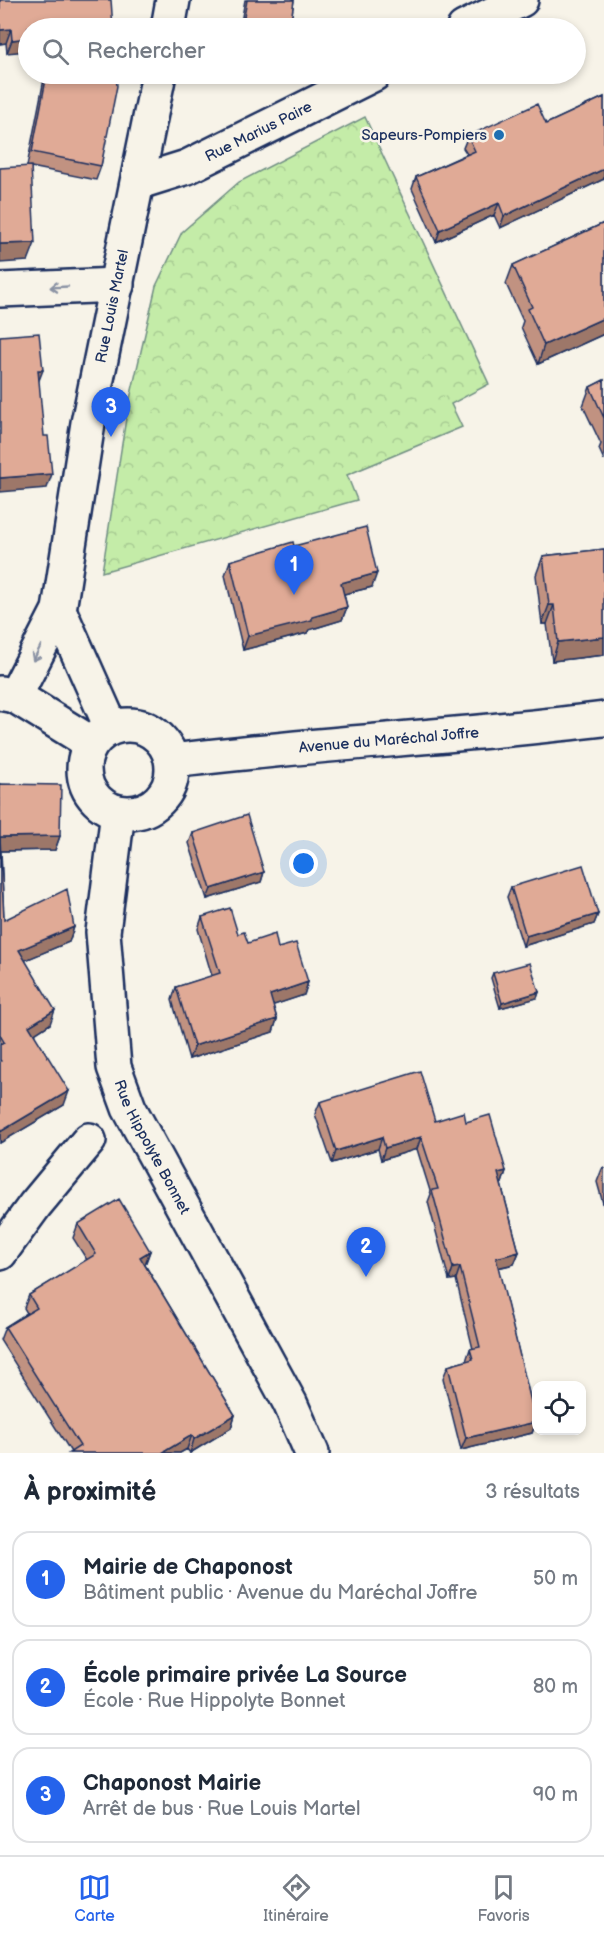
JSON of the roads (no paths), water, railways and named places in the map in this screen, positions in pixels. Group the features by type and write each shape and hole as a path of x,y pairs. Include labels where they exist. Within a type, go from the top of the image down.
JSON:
{"street":[{"path":"170,18 173,0"},
{"path":"484,18 521,0"},
{"name":"Rue Louis Martel","path":"7,694 59,610 88,423 139,182 157,84"},
{"name":"Rue Marius Paire","path":"139,182 187,167 354,84"},
{"path":"0,290 117,285"},
{"path":"59,610 101,735"},
{"path":"7,694 101,735"},
{"name":"Avenue du Maréchal Joffre","path":"172,761 235,753 522,729 604,719"},
{"path":"124,724 149,729 164,743 172,761 172,776 159,801 147,809 133,813 118,812 105,807 93,798 86,785 83,771 85,757 101,735 124,724"},
{"name":"Rue Hippolyte Bonnet","path":"118,812 103,932 114,1067 129,1108 290,1402 312,1453"},
{"path":"0,1253 35,1205 89,1140"}],"place":[{"name":"Sapeurs-Pompiers","path":"499,135"},
{"name":"Chaponost Mairie","path":"111,437"},
{"name":"Mairie de Chaponost","path":"294,595"},
{"name":"École primaire privée La Source","path":"366,1277"}]}
